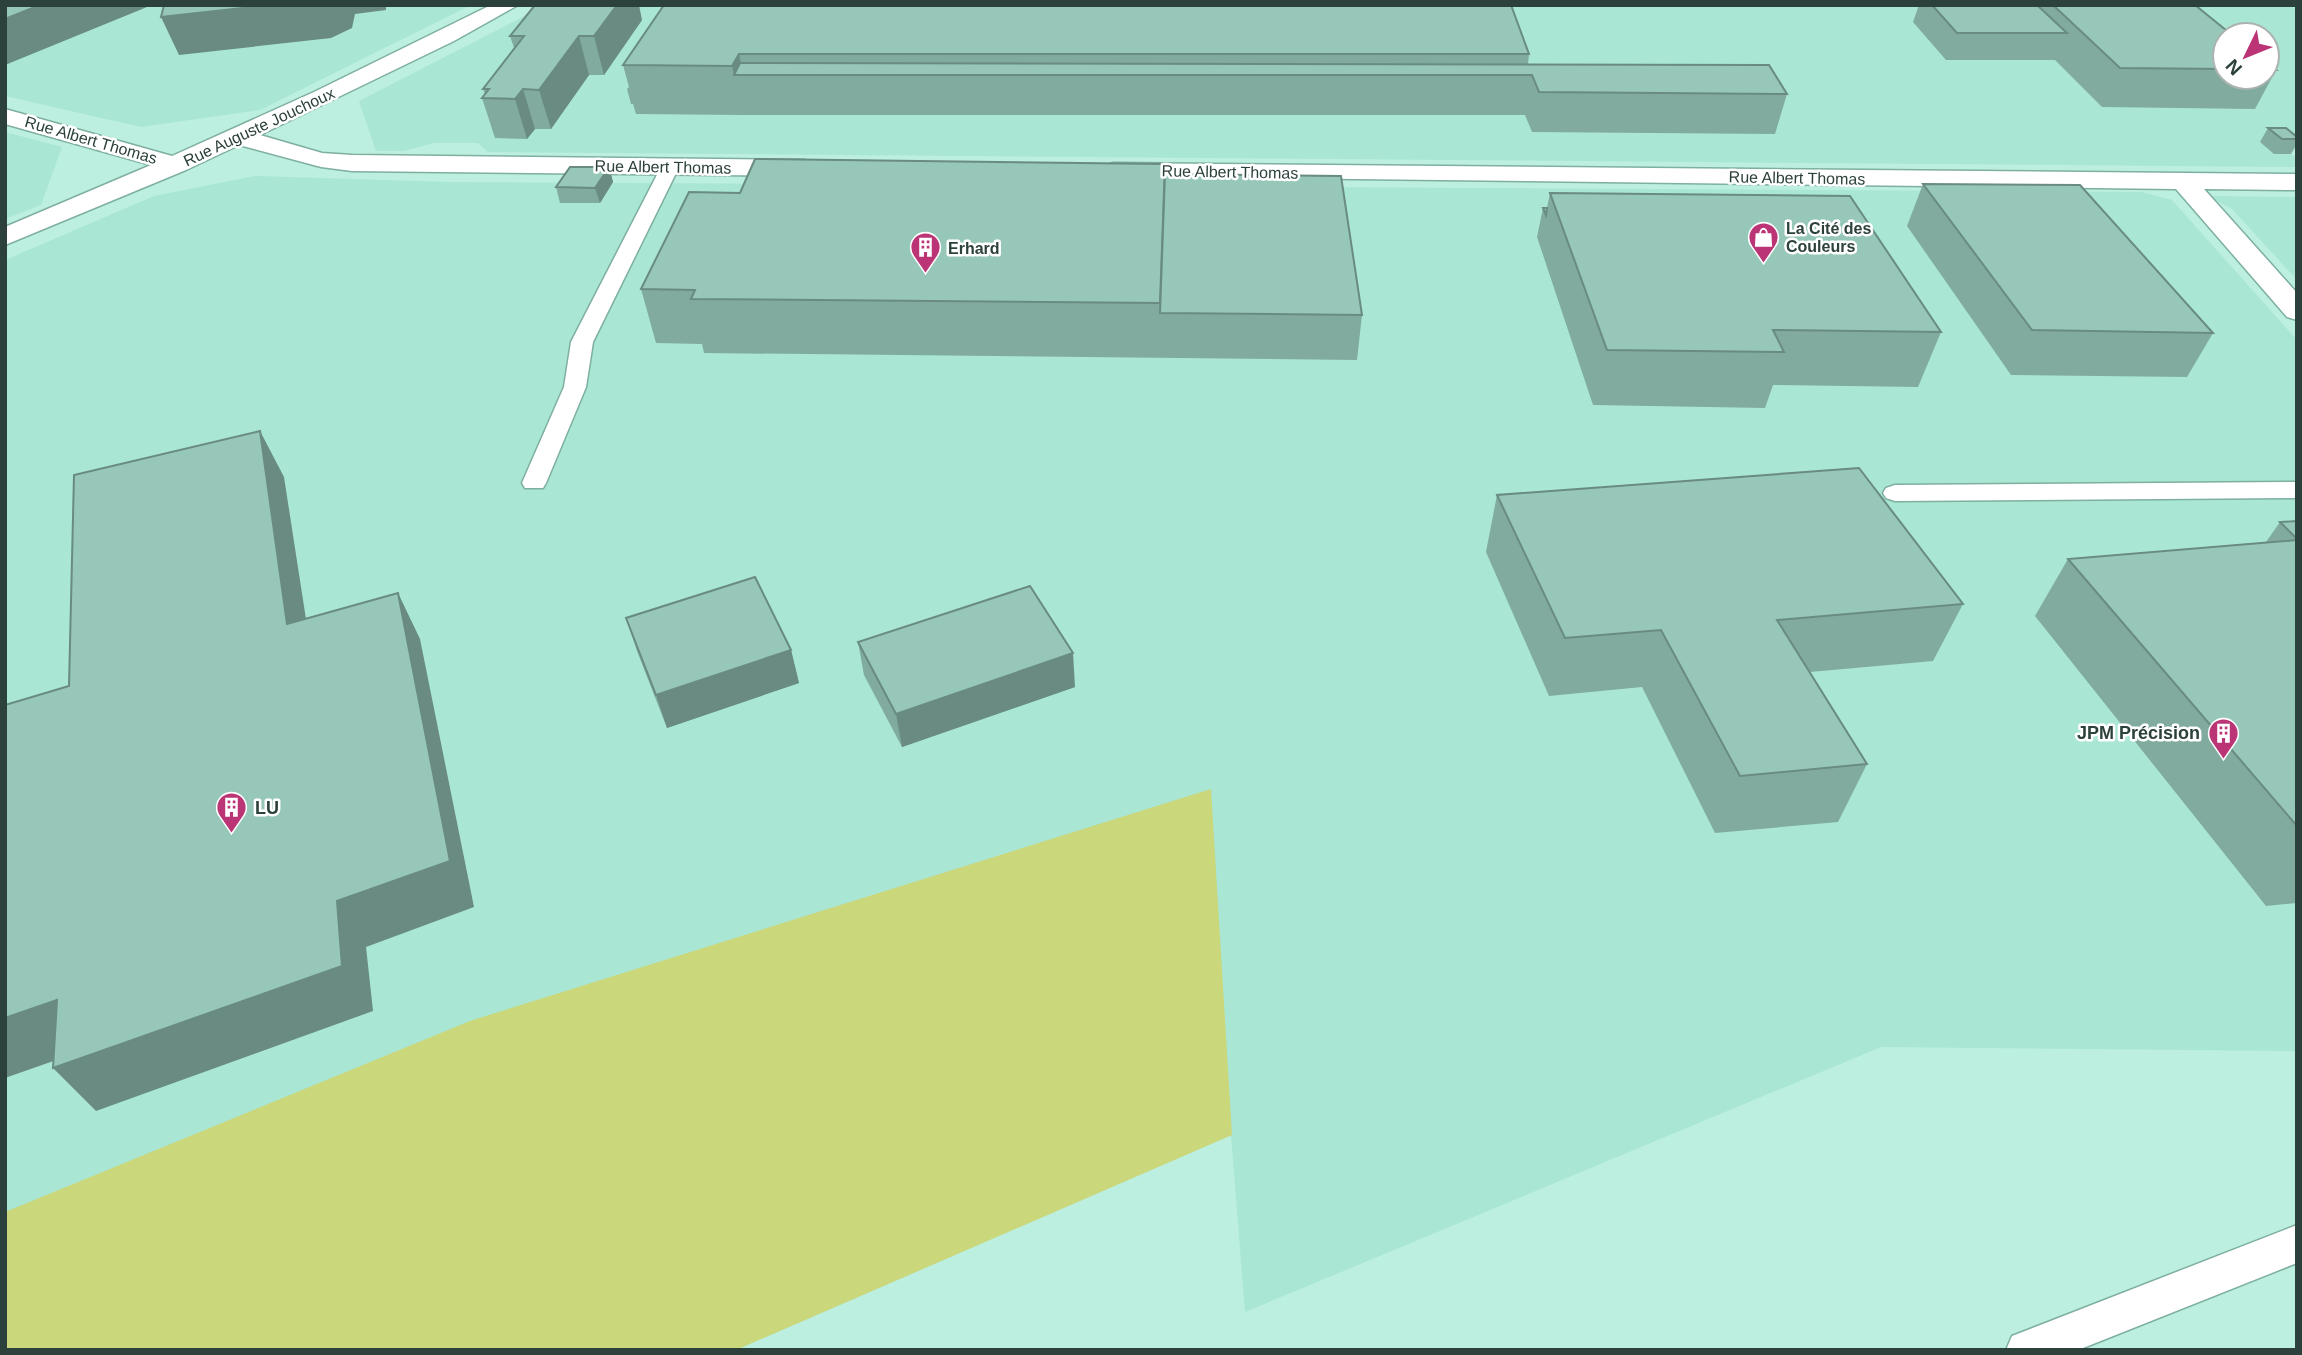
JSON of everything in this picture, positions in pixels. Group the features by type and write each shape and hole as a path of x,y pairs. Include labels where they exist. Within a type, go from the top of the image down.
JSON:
{"street":[{"name":"Rue Auguste Jouchoux","path":"5,237 239,137 418,53 508,5"},
{"name":"Rue Albert Thomas","path":"5,116 177,165"},
{"name":"Rue Albert Thomas","path":"239,137 321,160 352,163 822,168"},
{"name":"Rue Albert Thomas","path":"1083,170 2297,182"},
{"path":"2183,181 2297,311"}],"lane":[{"path":"534,483 575,387 582,342 670,167"},
{"path":"1895,492 2297,490"},
{"path":"2026,1350 2297,1244"}],"shaded area":[{"path":"5,5 471,5 260,110 141,127 5,96"},
{"path":"546,5 2297,5 2297,142 2277,142 2297,159 2297,167 488,152 478,143 434,143 404,151 376,151 359,101"},
{"path":"5,132 62,147 41,205 5,219"},
{"path":"255,176 449,182 2142,192 2172,200 2297,340 2297,1051 1881,1047 1245,1312 1231,1135 736,1350 5,1350 5,260 154,196"},
{"path":"2207,196 2297,197 2297,280 2232,209"}],"green space":[{"path":"1211,789 1232,1135 736,1350 5,1350 5,1212 470,1021"}],"building":[{"path":"5,5 40,5 5,19"},
{"path":"164,5 270,5 161,17"},
{"path":"535,5 617,5 594,36 579,36 539,90 523,89 515,99 482,98 489,89 483,89 524,36 510,36"},
{"path":"664,5 1511,5 1529,54 739,54 732,66 623,65"},
{"path":"1932,5 2037,5 2067,33 1957,33"},
{"path":"2053,5 2195,5 2215,21 2211,21 2211,69 2120,68"},
{"path":"740,63 1769,65 1787,94 1539,92 1532,75 734,75"},
{"path":"2268,128 2286,128 2297,139 2282,139"},
{"path":"755,159 1165,164 1160,303 691,299 695,290 641,289 689,192 740,193"},
{"path":"570,167 609,167 595,188 556,187"},
{"path":"1165,174 1341,176 1362,315 1160,313"},
{"path":"1923,184 2080,185 2213,333 2032,330"},
{"path":"1550,193 1850,196 1941,332 1773,330 1784,352 1607,350"},
{"name":"LU","path":"260,431 287,624 398,593 450,861 337,901 342,966 53,1068 57,1000 5,1018 5,705 69,686 74,475"},
{"path":"1859,468 1963,604 1777,620 1867,764 1740,776 1661,630 1565,638 1497,495"},
{"path":"2297,521 2297,539 2280,522"},
{"path":"2297,540 2297,826 2068,559"},
{"path":"755,577 791,650 656,695 626,618"},
{"path":"1030,586 1073,653 896,714 858,642"}],"place":[{"name":"La Cité des Couleurs","path":"1763,264"},
{"name":"Erhard","path":"925,275"},
{"name":"JPM Précision","path":"2223,760"},
{"name":"LU","path":"232,835"}]}
